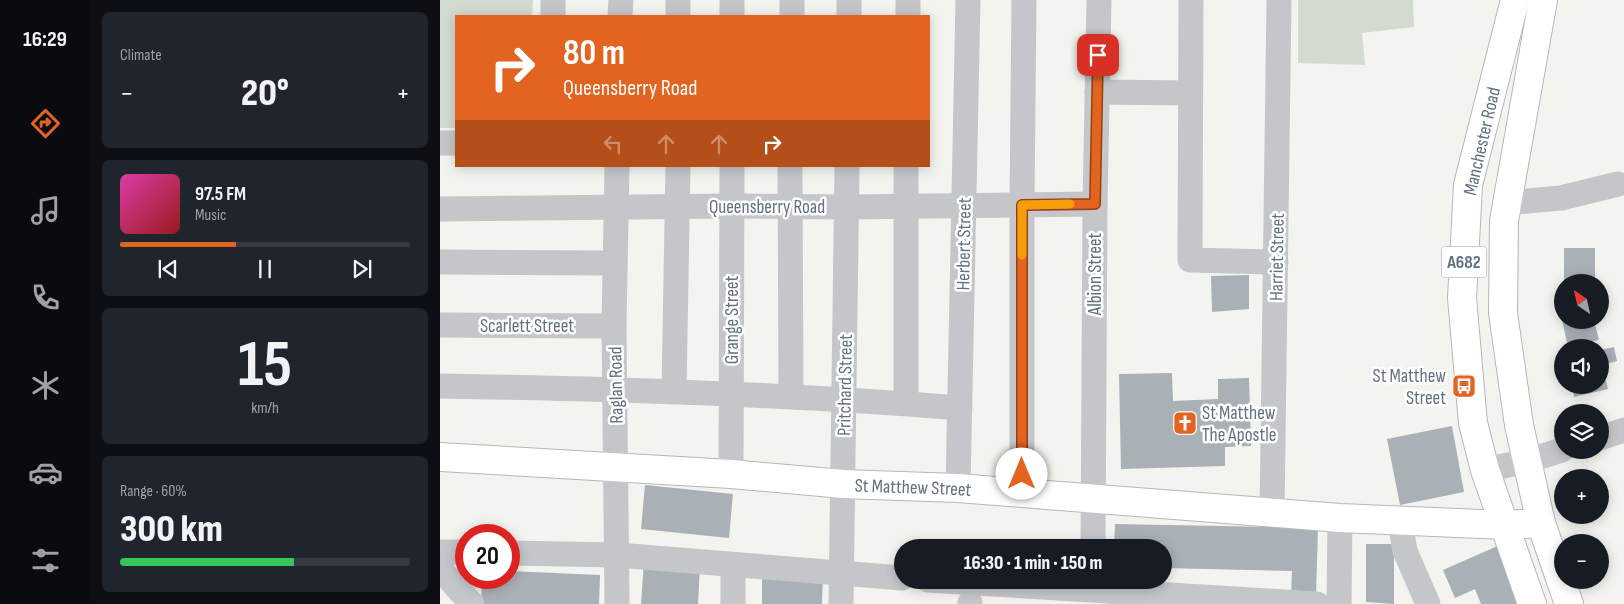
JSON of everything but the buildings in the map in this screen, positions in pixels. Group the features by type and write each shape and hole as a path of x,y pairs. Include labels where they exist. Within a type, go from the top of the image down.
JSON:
{"main road":[{"name":"Manchester Road","path":"1515,0 1468,184 1462,298 1473,423 1485,470 1532,604"},
{"name":"Manchester Road","path":"1543,0 1504,221 1503,313 1518,425 1542,523 1570,604"},
{"name":"St Matthew Street","path":"440,457 731,474 843,484 958,488 1272,514 1505,525 1542,523"}],"street":[{"path":"552,0 553,15"},
{"path":"620,15 621,0"},
{"path":"678,0 678,15"},
{"path":"732,0 732,15"},
{"path":"792,0 792,15"},
{"path":"849,0 849,15"},
{"path":"908,0 908,15"},
{"name":"Herbert Street","path":"958,488 968,0"},
{"path":"1022,493 1024,0"},
{"name":"Albion Street","path":"1093,539 1095,204 1099,0"},
{"path":"1191,0 1190,260 1276,262"},
{"name":"Harriet Street","path":"1272,514 1279,0"},
{"path":"1097,92 1190,93"},
{"path":"440,143 455,143"},
{"name":"Raglan Road","path":"617,167 614,326 617,604"},
{"path":"674,391 679,206 678,167"},
{"name":"Grange Street","path":"731,474 732,167"},
{"path":"790,167 791,396"},
{"name":"Pritchard Street","path":"841,604 847,167"},
{"path":"906,167 906,403"},
{"path":"1507,203 1561,198 1618,184"},
{"name":"Queensberry Road","path":"440,209 1095,204"},
{"path":"440,262 615,263"},
{"name":"Scarlett Street","path":"440,325 614,326"},
{"path":"440,386 615,388 844,398 960,408"},
{"path":"1609,435 1624,430"},
{"path":"1485,470 1527,461 1554,453"},
{"path":"1339,604 1340,518"},
{"path":"1400,521 1405,551 1428,604"},
{"path":"440,552 455,552"},
{"path":"520,553 617,555 894,577"},
{"path":"733,565 733,604"},
{"path":"440,569 472,604"},
{"path":"1052,589 1211,601 1317,604"}],"shaded area":[{"path":"440,0 533,0 532,15 455,15 455,128 440,128"},
{"path":"1298,0 1413,0 1414,27 1362,33 1365,65 1298,63"}],"slow traffic":[{"path":"1022,255 1022,205 1070,204"}],"place":[{"name":"St Matthew Street","path":"1464,386"},
{"name":"St Matthew The Apostle","path":"1185,423"}],"route":[{"path":"1022,474 1022,205 1095,204 1098,55"}]}
